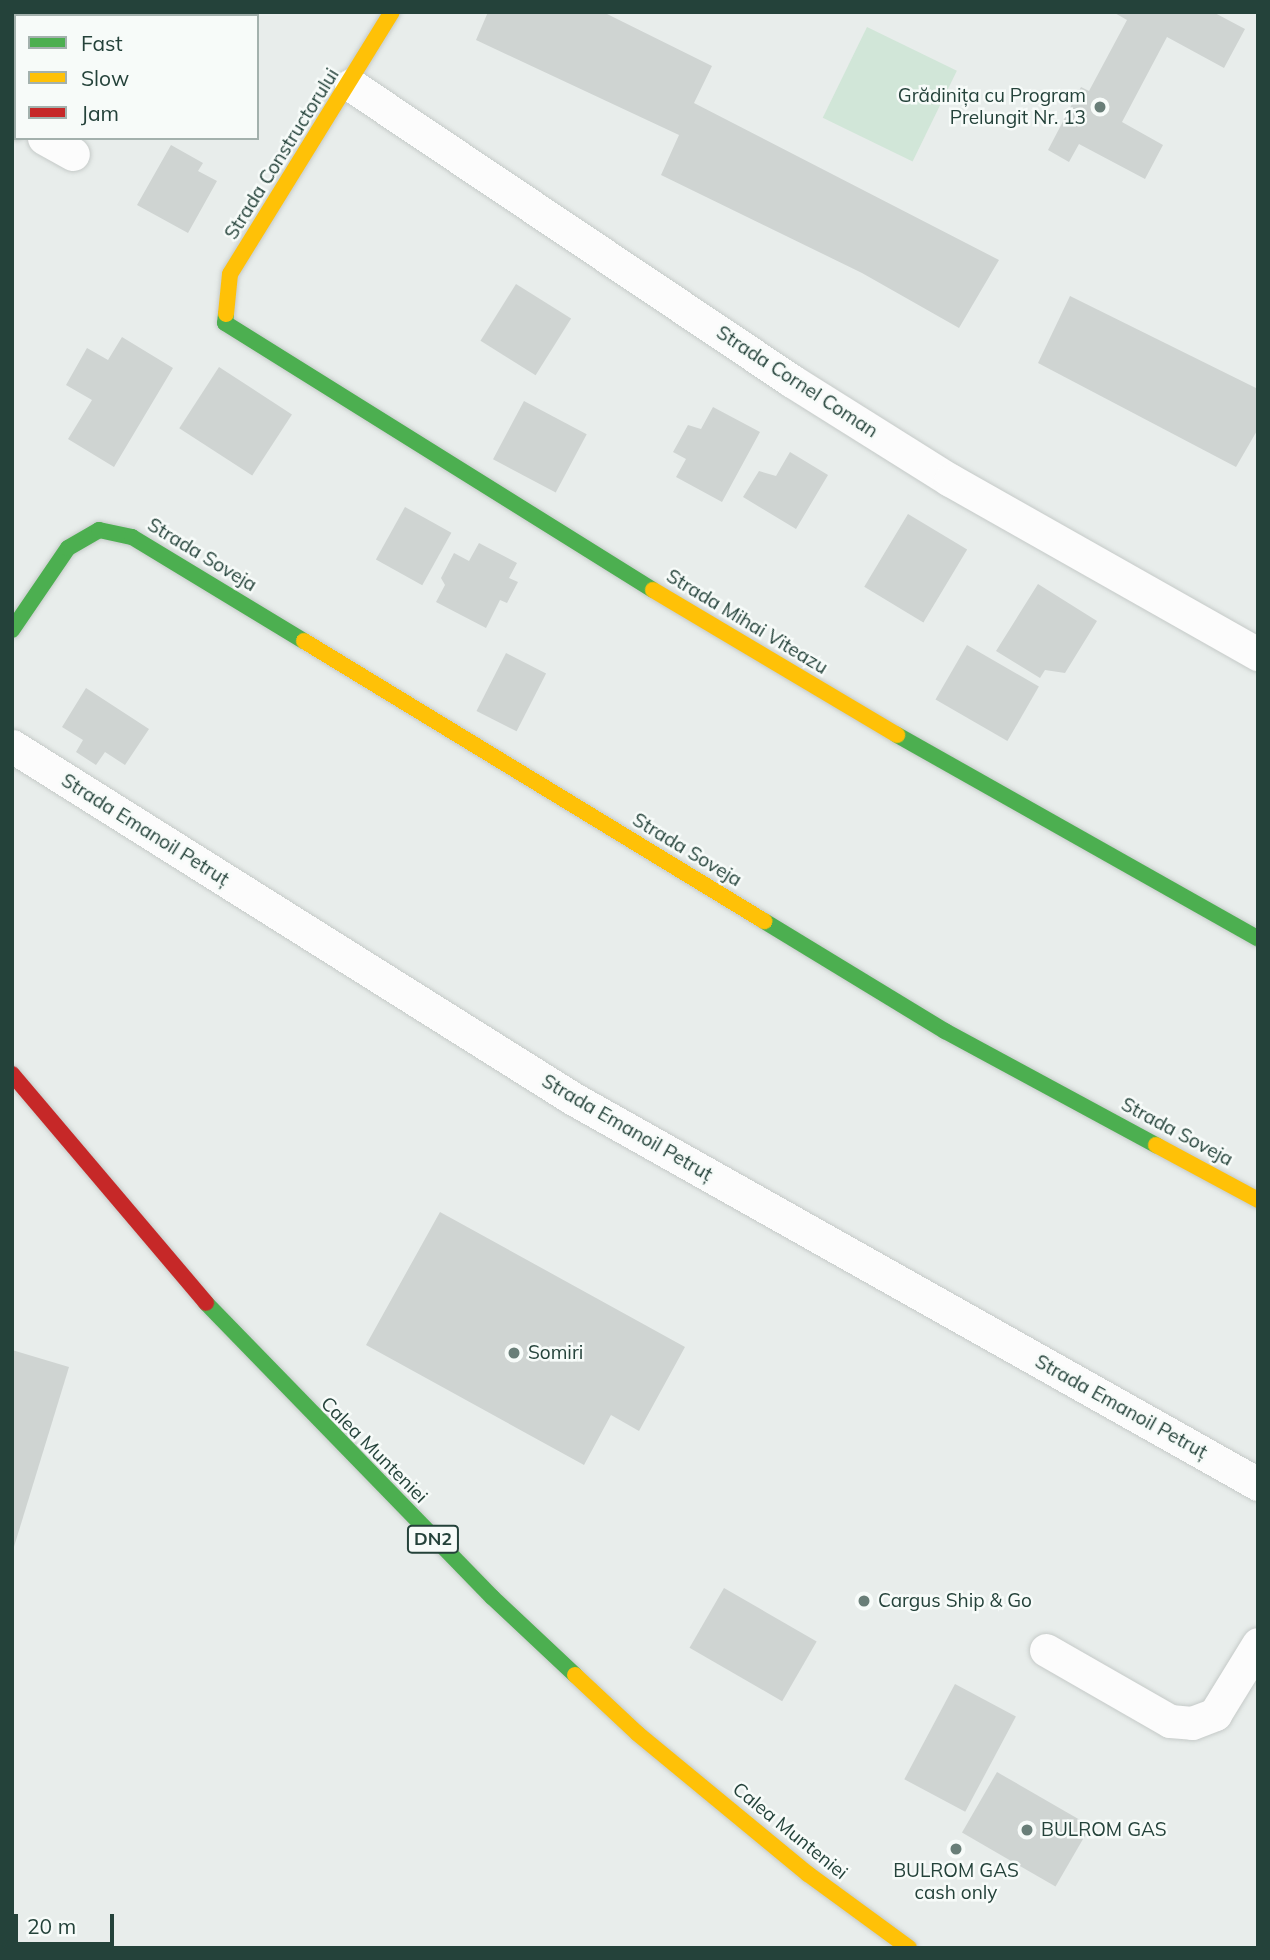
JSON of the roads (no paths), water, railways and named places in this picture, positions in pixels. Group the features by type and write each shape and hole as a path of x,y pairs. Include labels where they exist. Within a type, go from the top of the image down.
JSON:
{"street":[{"name":"Strada Constructorului","path":"225,323 230,274 351,85 392,12"},
{"name":"Strada Cornel Coman","path":"351,85 792,381 950,480 1258,654"},
{"path":"48,140 73,154"},
{"name":"Strada Mihai Viteazu","path":"225,323 784,671 1258,937"},
{"name":"Strada Soveja","path":"12,630 68,548 99,530 132,537 945,1031 1258,1200"},
{"name":"Strada Emanoil Petruț","path":"12,746 572,1098 1258,1484"},
{"name":"Calea Munteniei","path":"12,1074 230,1332 492,1597 638,1734 808,1874 909,1948"},
{"path":"1046,1650 1170,1721 1192,1723 1215,1714 1258,1644"}],"place":[{"name":"Grădinița cu Program Prelungit Nr. 13","path":"1100,107"},
{"name":"Somiri","path":"514,1353"},
{"name":"Cargus Ship & Go","path":"864,1601"},
{"name":"BULROM GAS","path":"1027,1830"},
{"name":"BULROM GAS cash only","path":"956,1849"}]}
